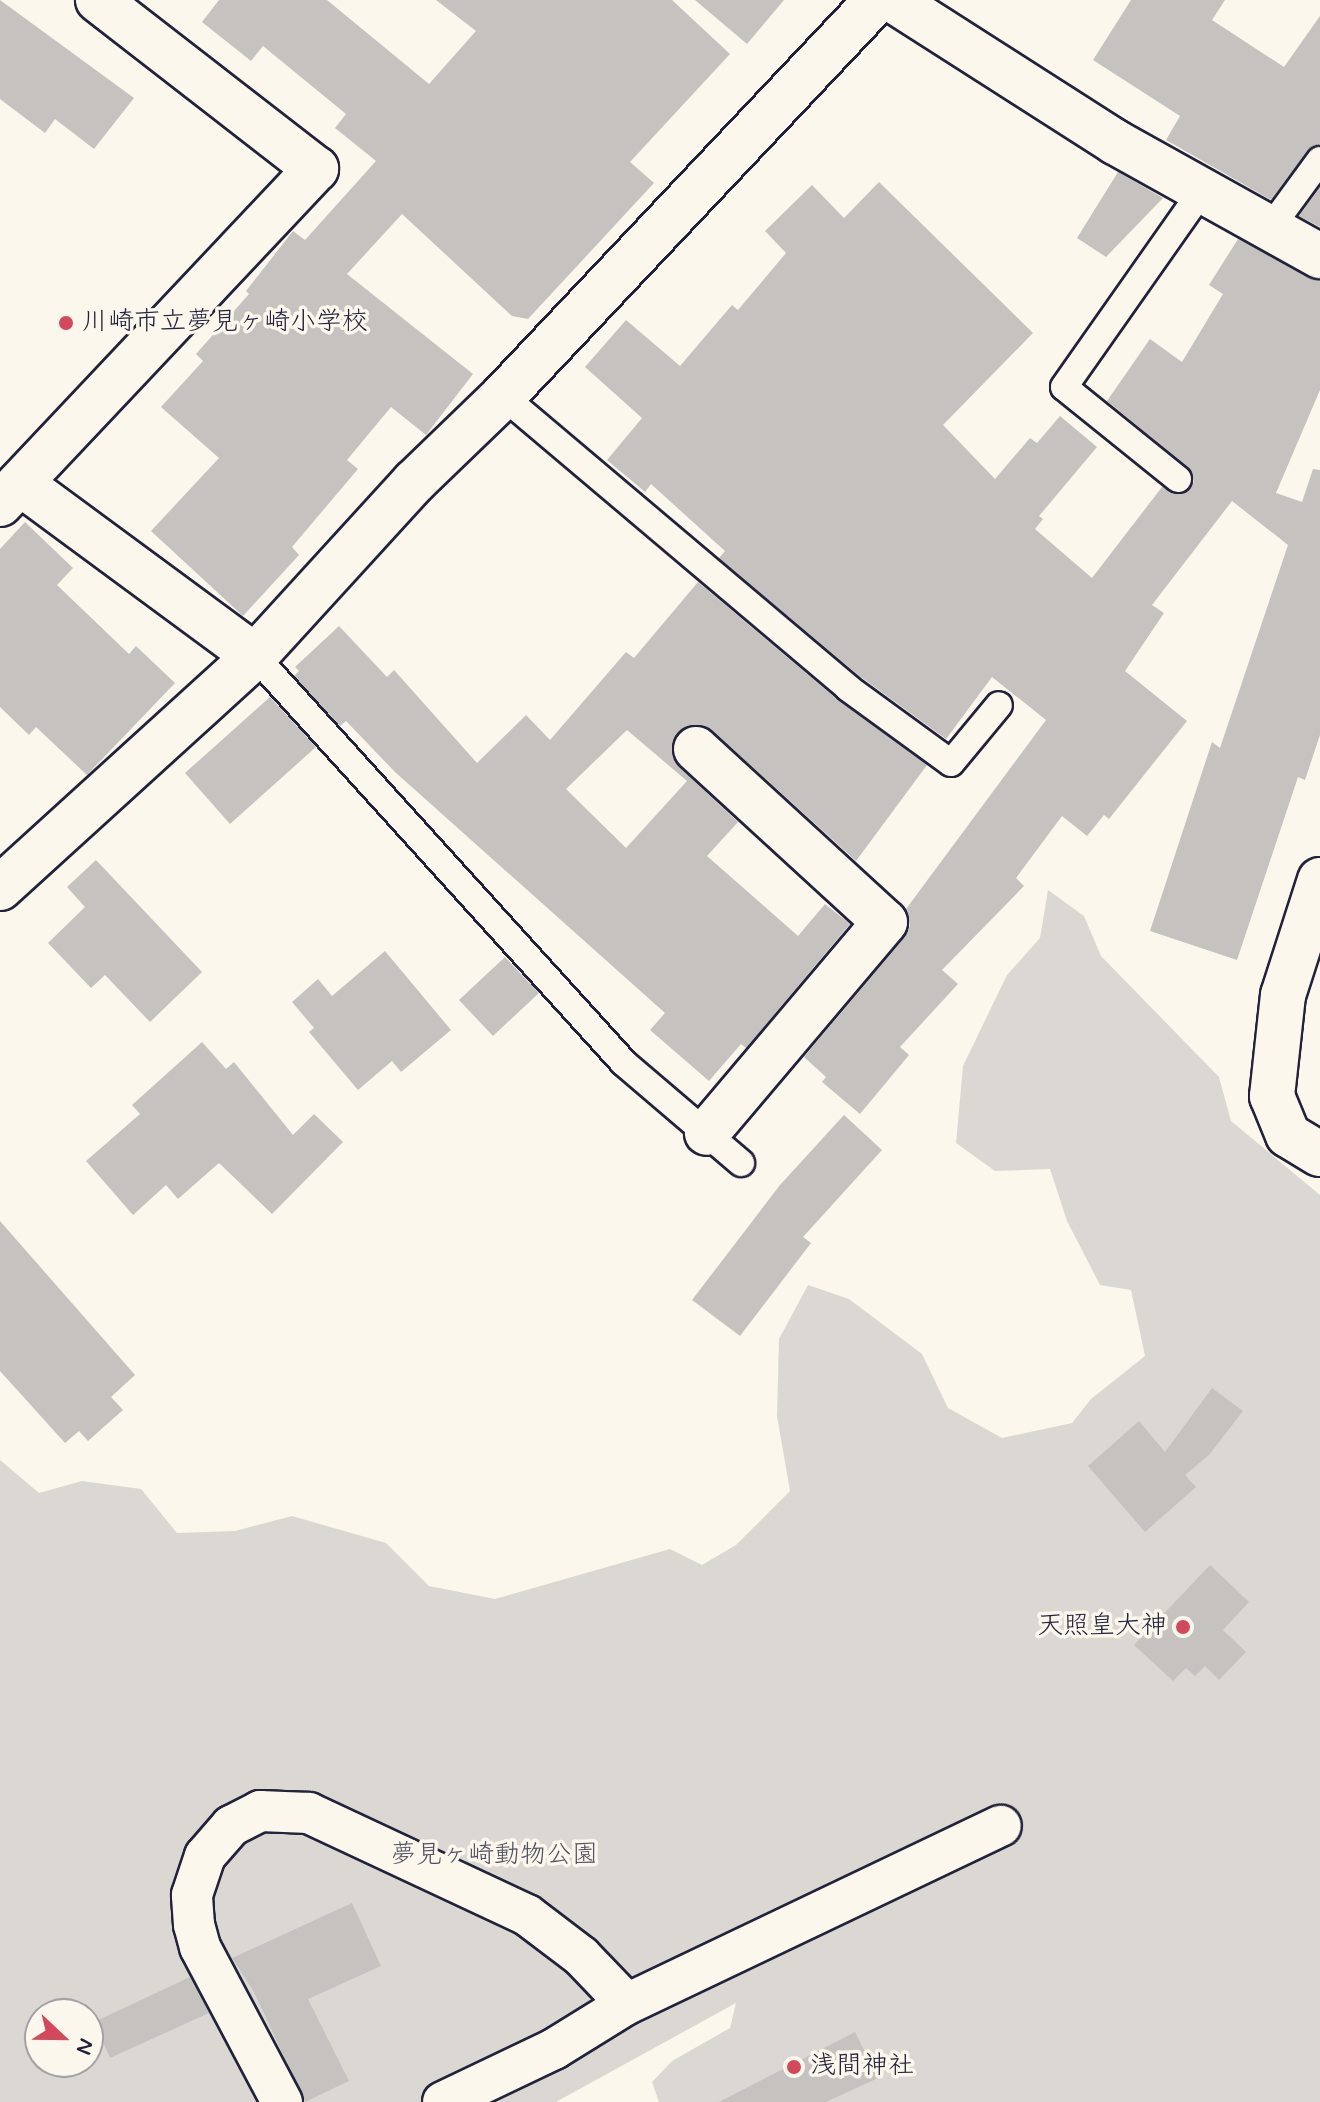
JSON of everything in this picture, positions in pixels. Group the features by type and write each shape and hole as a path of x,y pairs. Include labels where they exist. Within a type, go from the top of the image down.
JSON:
{"street":[{"path":"0,888 255,656 414,482 503,396 877,0"},
{"path":"893,0 1115,142 1320,256"},
{"path":"115,5 316,169 10,494 255,656"},
{"path":"696,749 885,922 707,1133"},
{"path":"1320,880 1283,995 1272,1096 1288,1135 1320,1154"},
{"path":"282,2102 200,1947 194,1925 192,1895 205,1856 231,1826 260,1811 309,1813 527,1915 581,1956 627,2004"},
{"path":"443,2102 554,2049 627,2004 1001,1826"}],"lane":[{"path":"1271,227 1320,160"},
{"path":"1178,479 1064,387 1203,189"},
{"path":"503,396 848,688 951,763 999,705"},
{"path":"255,656 624,1063 741,1163"}],"green space":[{"name":"夢見ヶ崎動物公園","path":"1048,890 1084,916 1101,956 1219,1077 1231,1121 1320,1195 1320,2102 659,2102 652,2082 672,2061 730,2028 736,2003 556,2102 0,2102 0,1460 39,1493 82,1481 141,1489 177,1533 235,1531 292,1516 386,1543 429,1586 495,1599 670,1549 702,1565 736,1545 790,1491 777,1416 779,1339 808,1285 849,1299 922,1354 948,1408 1002,1438 1072,1423 1091,1399 1145,1356 1131,1290 1100,1285 1067,1221 1050,1169 995,1171 956,1143 963,1066 1007,975 1040,938"}],"building":[{"path":"0,0 134,98 94,149 55,119 45,133 0,99"},
{"path":"219,0 327,0 429,84 476,31 436,0 672,0 730,54 630,162 654,183 528,319 512,316 402,214 347,274 473,374 426,435 391,407 347,460 358,469 292,547 299,555 243,616 151,531 219,458 161,407 203,361 196,354 249,294 246,291 293,231 305,240 376,161 335,128 346,114 263,46 251,61 202,22"},
{"path":"695,0 784,0 747,44"},
{"path":"1131,0 1225,0 1212,20 1284,67 1320,16 1320,144 1307,151 1271,200 1166,140 1180,116 1093,60"},
{"path":"1118,172 1163,198 1106,257 1077,238"},
{"path":"879,182 1033,333 943,425 995,479 1030,438 1037,443 1060,416 1097,447 1039,516 1043,519 1035,529 1092,578 1162,487 1183,494 1194,482 1188,467 1107,401 1150,339 1182,362 1223,294 1209,285 1238,239 1320,281 1320,390 1276,493 1302,502 1313,469 1320,470 1320,735 1305,780 1298,777 1237,960 1150,931 1212,742 1220,748 1288,545 1232,501 1152,605 1164,613 1125,671 1187,721 1109,819 1104,815 1087,836 1062,816 1016,878 1024,886 942,970 958,984 900,1047 909,1055 860,1114 822,1082 826,1077 804,1057 904,938 910,926 906,909 1046,720 992,677 946,739 858,675 719,558 725,551 651,484 645,492 607,460 642,418 585,367 626,320 680,366 732,305 738,310 786,253 765,231 812,185 844,218"},
{"path":"1320,187 1320,227 1299,216"},
{"path":"25,522 73,568 57,585 129,654 136,646 175,683 87,775 36,727 29,735 0,707 0,549"},
{"path":"698,582 838,700 927,765 856,861 713,731 689,725 677,733 672,756 679,767 738,822 707,856 798,936 825,904 850,924 746,1048 741,1044 709,1081 650,1030 665,1013 395,772 346,721 340,726 294,676 299,671 295,667 339,626 387,677 394,670 477,763 526,715 550,740 626,652 634,658","holes":["627,730 687,781 626,848 566,789"]},
{"path":"270,697 316,747 230,824 185,773"},
{"path":"96,860 202,972 150,1022 105,975 91,988 48,943 85,907 67,887"},
{"path":"385,951 451,1030 401,1072 392,1061 358,1090 309,1032 314,1028 292,1002 318,979 332,996"},
{"path":"505,957 539,993 493,1036 459,1000"},
{"path":"202,1042 226,1069 234,1062 293,1135 314,1114 343,1142 272,1214 219,1163 178,1199 166,1185 133,1215 86,1161 140,1114 132,1105"},
{"path":"844,1115 882,1150 803,1237 811,1243 740,1336 692,1300 780,1185"},
{"path":"0,1221 135,1375 111,1397 123,1410 88,1441 79,1431 65,1443 0,1371"},
{"path":"1212,1388 1243,1411 1209,1455 1185,1475 1196,1487 1145,1532 1088,1466 1139,1421 1165,1452"},
{"path":"1210,1565 1249,1602 1223,1630 1246,1652 1219,1680 1205,1666 1195,1676 1186,1668 1173,1681 1134,1645"},
{"path":"352,1903 381,1966 308,1999 349,2081 305,2102 254,1992 232,1958"},
{"path":"190,1977 209,2013 110,2058 104,2044 104,2017"},
{"path":"855,2032 878,2078 826,2102 719,2102"}],"place":[{"name":"川崎市立夢見ヶ崎小学校","path":"66,323"},
{"name":"天照皇大神","path":"1183,1627"},
{"name":"浅間神社","path":"794,2067"}]}
